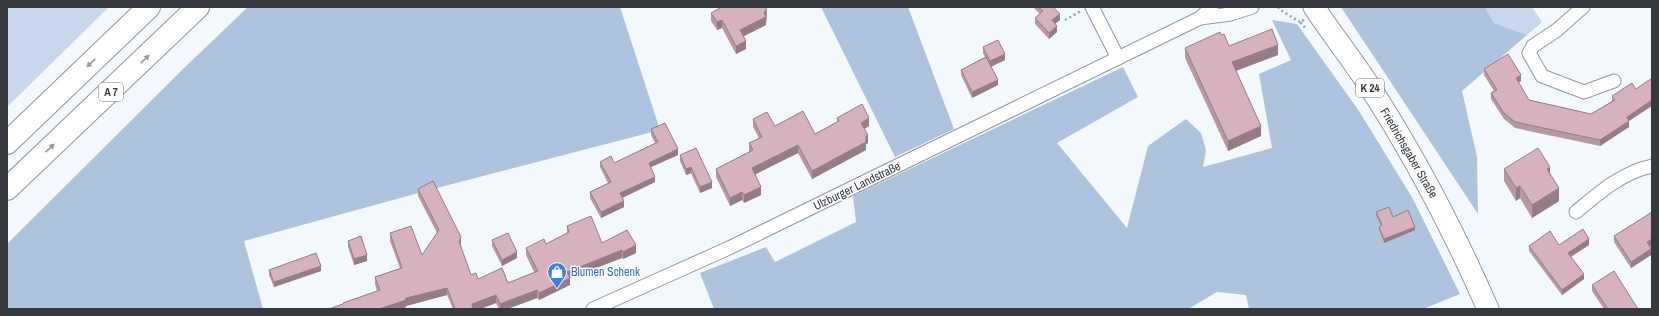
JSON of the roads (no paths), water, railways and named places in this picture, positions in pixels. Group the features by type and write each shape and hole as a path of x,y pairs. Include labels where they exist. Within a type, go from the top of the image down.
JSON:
{"highway":[{"path":"7,143 149,7"},
{"name":"A 7","path":"7,189 198,7"}],"main road":[{"name":"Friedrichsgaber Straße","path":"1310,14 1368,83 1401,138 1449,226 1488,309"}],"street":[{"name":"Ulzburger Landstraße","path":"593,309 729,248 1200,18 1212,7"},
{"name":"Ulzburger Landstraße","path":"1200,18 1231,14 1252,7"},
{"path":"1583,7 1557,30 1533,46 1529,53 1542,76 1584,92 1614,81"},
{"path":"1089,8 1118,58"},
{"path":"1576,212 1610,184 1636,170 1652,166"}],"place":[{"name":"Blumen Schenk","path":"557,289"}]}
